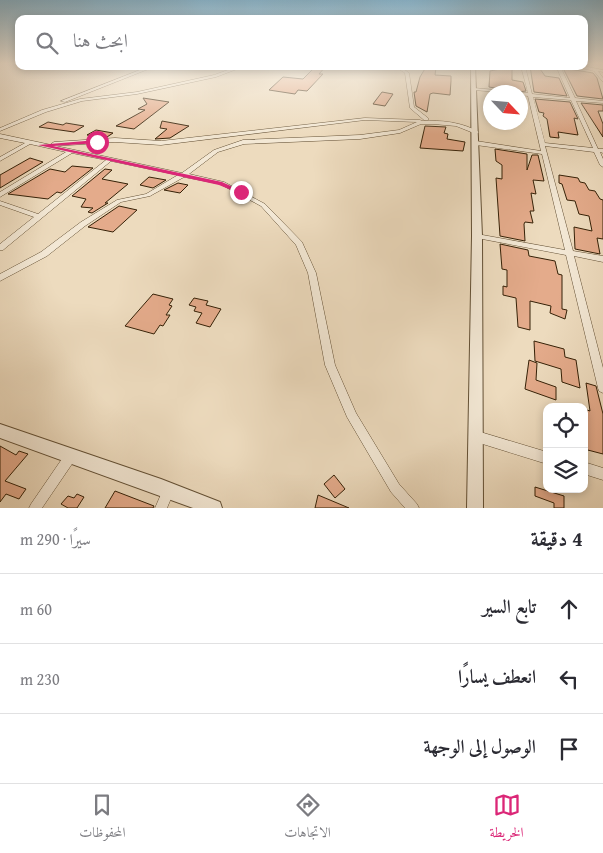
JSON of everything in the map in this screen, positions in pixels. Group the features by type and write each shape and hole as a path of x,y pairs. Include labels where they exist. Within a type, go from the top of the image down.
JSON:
{"street":[{"path":"44,111 56,103 97,88"},
{"path":"0,130 44,111 89,98 120,96 161,88"},
{"path":"409,88 412,108 419,116 435,122"},
{"path":"527,88 603,388"},
{"path":"569,88 603,165"},
{"path":"476,508 477,236 474,89 483,90"},
{"path":"529,95 603,102"},
{"path":"40,145 115,140 161,144 365,120 435,122 457,125 476,138 545,153"},
{"path":"0,278 44,254 83,224 119,201 148,195 197,166 216,150 236,143 360,137 400,131 420,123 435,122"},
{"path":"0,136 222,184 263,205 299,244 312,273 330,365 352,417 395,488 412,508"},
{"path":"0,159 28,143"},
{"path":"543,144 603,151"},
{"path":"0,195 71,151"},
{"path":"0,248 109,160"},
{"path":"0,203 39,216"},
{"path":"477,236 603,260"},
{"path":"0,431 70,457 169,489 214,508"},
{"path":"477,437 543,457"},
{"path":"35,508 70,457"},
{"path":"588,469 603,474"},
{"path":"161,508 169,489"}],"building":[{"path":"271,88 310,88 307,91 298,90 295,94 269,90"},
{"path":"417,88 450,88 450,95 430,94 427,112 416,106 414,92 416,92"},
{"path":"533,88 563,88 567,96 534,92"},
{"path":"573,88 600,88 603,99 577,96"},
{"path":"382,92 393,94 385,106 373,104"},
{"path":"143,98 169,102 134,129 116,126 145,110 138,109 147,104"},
{"path":"535,99 570,102 578,119 574,118 578,135 558,132 559,138 550,137 547,119 543,116 544,113 539,112"},
{"path":"581,103 603,105 603,111 598,111 603,124 603,137"},
{"path":"162,121 189,126 170,138 155,139 167,129 160,128"},
{"path":"48,122 84,126 74,132 39,127"},
{"path":"425,126 446,127 444,133 448,134 447,139 465,142 463,151 420,148"},
{"path":"96,130 113,133 107,137 87,135"},
{"path":"495,149 527,154 527,170 532,155 538,155 544,181 533,180 536,194 531,193 534,211 530,211 533,223 525,222 524,224 525,241 500,236 496,178 502,179 502,165 496,161"},
{"path":"30,158 43,162 0,188 0,175"},
{"path":"72,166 93,168 61,193 57,192 48,199 8,194 50,169 65,172"},
{"path":"105,169 112,170 102,179 128,184 105,203 108,203 92,213 88,212 93,208 81,207 86,199 72,196"},
{"path":"559,175 578,178 580,182 585,183 589,190 595,191 600,199 603,200 603,239 597,238 600,254 575,249 574,227 592,231 589,216 579,214 575,201 567,200 562,184 559,183"},
{"path":"149,177 166,180 153,188 140,185"},
{"path":"178,183 188,185 180,193 164,190"},
{"path":"119,206 137,210 113,232 88,227"},
{"path":"500,244 528,250 529,256 555,261 558,274 562,275 562,309 567,310 565,319 550,313 551,306 530,301 530,330 518,327 516,298 503,295 503,286 507,287 507,270 502,269"},
{"path":"153,294 173,299 169,305 172,306 166,315 170,315 163,326 160,325 154,334 125,326"},
{"path":"194,298 208,301 206,305 221,309 210,327 196,323 202,313 194,311 196,307 189,305"},
{"path":"534,341 564,349 565,357 576,360 580,388 562,382 561,369 535,361"},
{"path":"529,360 537,363 536,380 556,387 556,400 525,389"},
{"path":"586,383 596,386 603,414 603,454 588,450 588,410 590,411"},
{"path":"0,446 16,455 19,451 28,454 5,481 26,489 19,499 6,494 0,502"},
{"path":"334,475 345,489 335,498 324,484"},
{"path":"535,487 543,489 543,493 554,493 564,496 564,508 554,508 554,503 535,496"},
{"path":"115,491 154,506 153,508 105,508"},
{"path":"77,494 84,497 77,508 68,508 61,504 68,496 74,498"},
{"path":"318,495 349,508 315,508"}],"route":[{"path":"97,142 40,145 173,172 222,184 241,192"}]}
